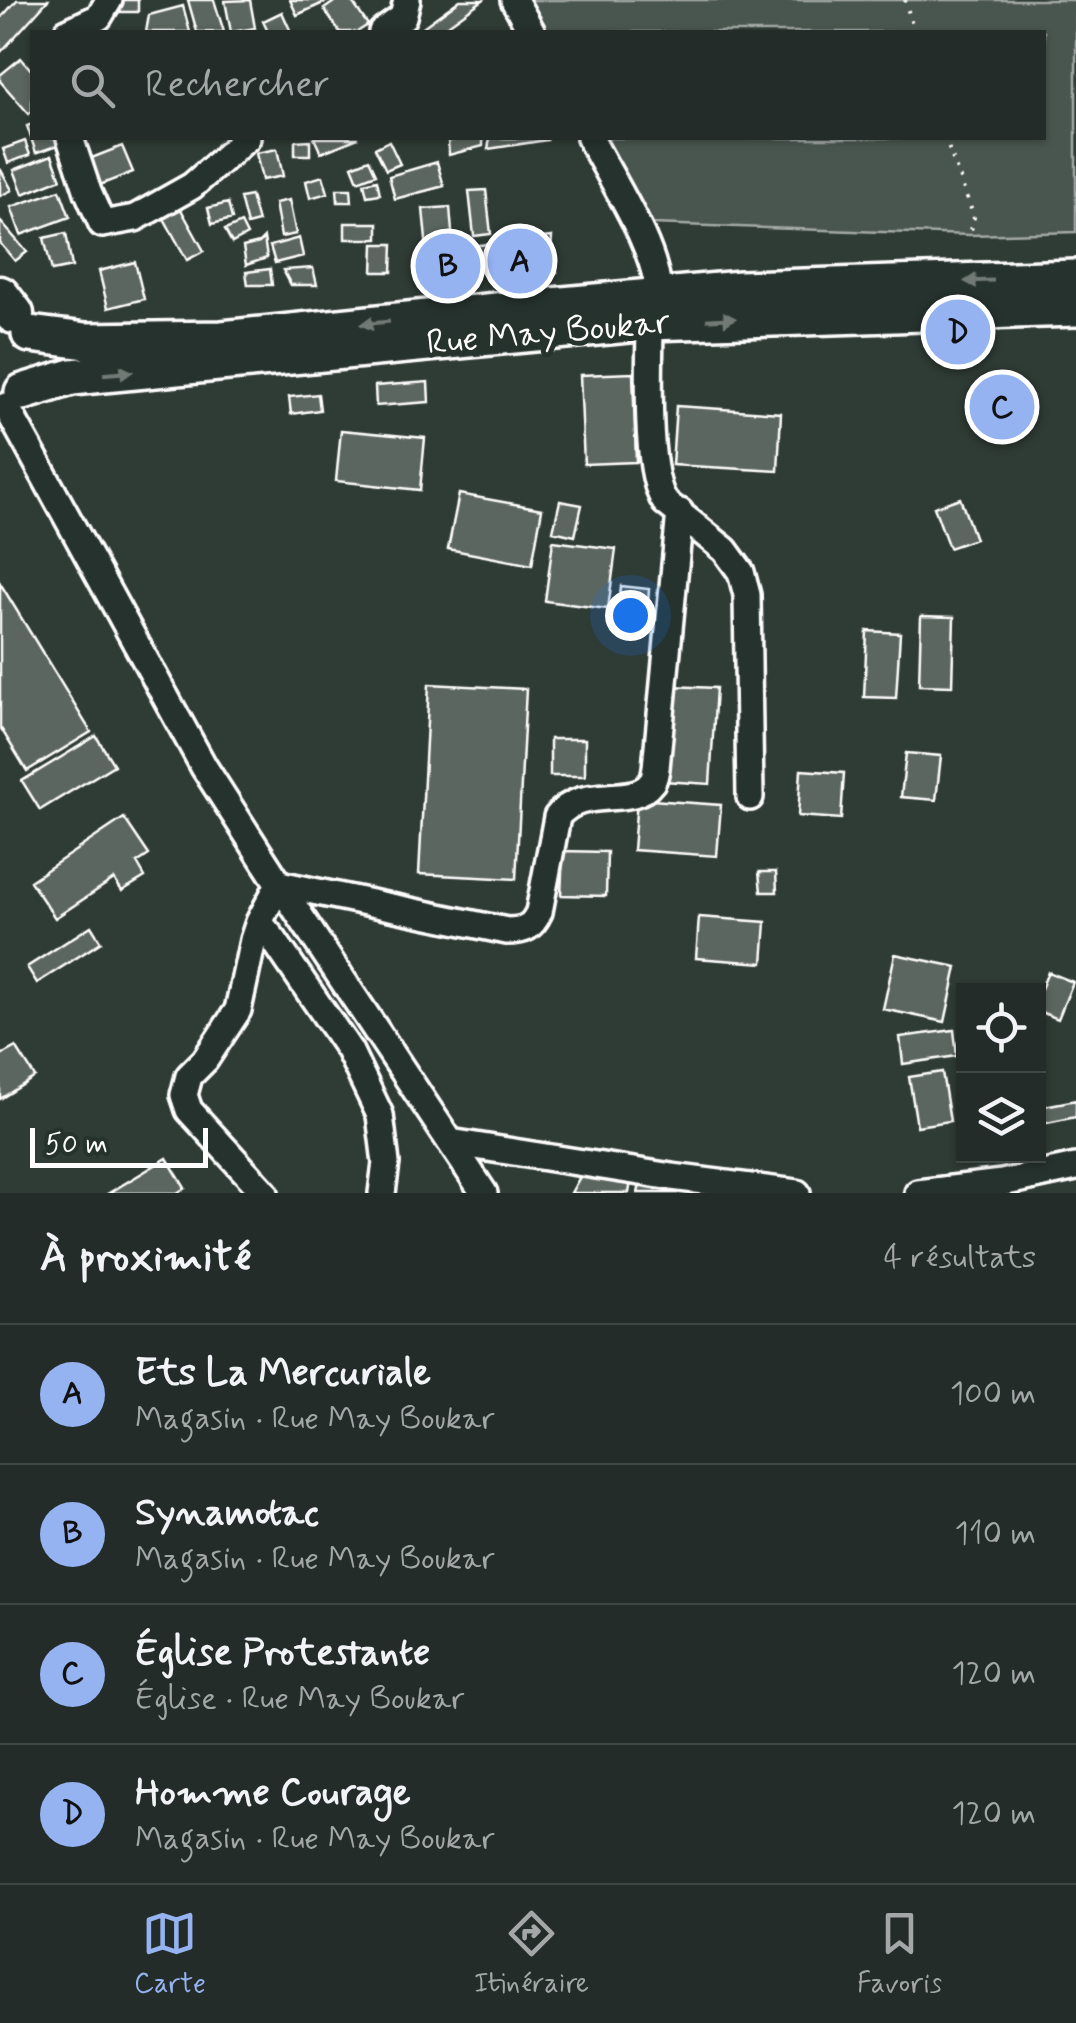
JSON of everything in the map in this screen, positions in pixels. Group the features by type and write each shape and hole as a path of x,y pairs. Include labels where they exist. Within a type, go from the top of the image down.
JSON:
{"main road":[{"name":"Rue May Boukar","path":"10,402 72,377 654,309 741,290 1076,278"},
{"name":"Rue May Boukar","path":"11,313 104,342 222,339 654,309 1076,308"},
{"path":"10,402 31,379 35,364 34,348 11,313"}],"street":[{"path":"71,30 98,17 108,0"},
{"path":"385,30 403,17 407,0"},
{"path":"514,0 531,30"},
{"path":"71,140 102,224 134,218 192,186 245,140"},
{"path":"591,140 658,279 654,309 652,461 662,498 725,550 741,572 747,595 750,798"},
{"path":"10,402 204,767 484,1193"},
{"path":"279,884 507,932 522,932 533,924 539,912 557,817 565,806 577,800 638,792 651,783 656,768 680,512"},
{"path":"265,1193 188,1110 184,1095 188,1076 204,1060 238,1010 259,922 279,884"},
{"path":"259,922 349,1050 380,1115 386,1163 382,1193"},
{"path":"450,1142 797,1193"},
{"path":"918,1193 1002,1183 1076,1167"}],"path":[{"path":"905,0 913,30"},
{"path":"946,140 974,217 970,234"}],"shaded area":[{"path":"529,0 1076,0 1076,232 970,235 652,224 606,140 1046,140 1046,30 546,30"}],"building":[{"path":"17,0 48,0 0,53 0,19"},
{"path":"120,0 138,0 138,12 120,12"},
{"path":"188,0 214,0 223,30 196,30"},
{"path":"250,0 255,28 231,30 225,1"},
{"path":"290,0 330,0 297,15"},
{"path":"337,0 351,0 368,25 360,30 339,30 324,9"},
{"path":"460,0 483,0 441,30 419,30"},
{"path":"183,6 189,30 146,30 149,15"},
{"path":"282,12 290,30 267,30 263,21"},
{"path":"21,58 30,69 29,114 0,81 0,75"},
{"path":"32,140 60,140 61,144 36,153"},
{"path":"310,140 310,155 295,155 295,141"},
{"path":"315,140 353,140 321,153"},
{"path":"483,140 483,146 449,155 448,141"},
{"path":"490,140 547,140 488,149"},
{"path":"25,141 30,155 8,163 3,149"},
{"path":"389,141 400,164 386,170 375,148"},
{"path":"122,146 133,172 100,185 89,159"},
{"path":"277,149 283,176 262,180 256,153"},
{"path":"52,155 61,179 23,194 14,170"},
{"path":"369,159 376,174 358,181 352,166"},
{"path":"437,162 444,186 395,199 389,176"},
{"path":"0,171 12,190 0,196"},
{"path":"323,176 328,193 310,198 306,181"},
{"path":"377,180 380,194 367,196 364,183"},
{"path":"337,189 351,189 352,202 338,202"},
{"path":"60,190 70,217 21,235 11,207"},
{"path":"486,190 491,234 474,236 469,191"},
{"path":"251,196 258,222 247,225 240,198"},
{"path":"289,200 296,234 281,237 275,203"},
{"path":"228,203 232,219 212,224 208,208"},
{"path":"178,204 204,251 187,260 161,213"},
{"path":"450,207 455,269 429,271 423,209"},
{"path":"0,221 27,252 15,261 0,243"},
{"path":"241,223 247,235 232,243 225,230"},
{"path":"345,223 378,223 378,239 345,239"},
{"path":"66,233 72,267 52,271 44,238"},
{"path":"552,237 551,252 473,261 470,246"},
{"path":"264,238 267,258 246,265 243,247"},
{"path":"299,238 303,256 275,263 270,246"},
{"path":"374,244 393,244 392,272 373,272"},
{"path":"556,259 557,272 518,274 517,260"},
{"path":"135,262 144,299 108,308 99,271"},
{"path":"313,268 317,285 291,285 283,270"},
{"path":"270,269 272,285 248,285 246,272"},
{"path":"633,373 636,462 584,464 580,375"},
{"path":"428,382 429,402 376,406 375,386"},
{"path":"318,394 320,410 291,414 289,397"},
{"path":"676,406 781,413 778,471 672,465"},
{"path":"341,430 425,438 420,490 336,481"},
{"path":"459,494 542,509 532,565 448,549"},
{"path":"960,498 975,539 949,548 934,507"},
{"path":"560,501 582,505 575,536 553,531"},
{"path":"553,541 616,549 608,609 545,601"},
{"path":"0,583 91,732 27,771 0,727"},
{"path":"621,586 649,589 647,616 618,613"},
{"path":"921,616 954,617 952,686 919,685"},
{"path":"867,631 900,633 896,698 864,697"},
{"path":"429,684 526,689 516,879 419,874"},
{"path":"669,686 716,688 710,784 663,781"},
{"path":"96,736 114,765 40,810 22,781"},
{"path":"550,739 585,739 585,776 550,776"},
{"path":"906,753 941,756 936,800 901,797"},
{"path":"801,770 844,773 841,819 798,816"},
{"path":"637,799 721,805 717,856 633,850"},
{"path":"124,818 149,855 137,863 145,877 122,891 114,879 55,918 30,881"},
{"path":"563,851 607,852 606,896 561,895"},
{"path":"759,872 776,872 777,892 761,892"},
{"path":"699,917 766,922 763,963 696,958"},
{"path":"91,926 101,942 37,983 27,967"},
{"path":"895,954 957,967 945,1022 883,1009"},
{"path":"1048,972 1073,982 1058,1019 1046,1014 1043,983"},
{"path":"954,1030 956,1056 903,1064 900,1037"},
{"path":"16,1047 35,1077 0,1099 0,1053"},
{"path":"942,1072 950,1121 917,1126 909,1077"},
{"path":"1076,1100 1076,1117 1046,1123 1046,1106"},
{"path":"167,1158 185,1188 177,1193 109,1193"},
{"path":"586,1166 632,1175 629,1193 571,1193"},
{"path":"642,1177 679,1187 677,1193 638,1193"}],"place":[{"name":"Ets La Mercuriale","path":"520,261"},
{"name":"Synamotac","path":"448,266"},
{"name":"Homme Courage","path":"958,332"},
{"name":"Église Protestante","path":"1002,407"}]}
